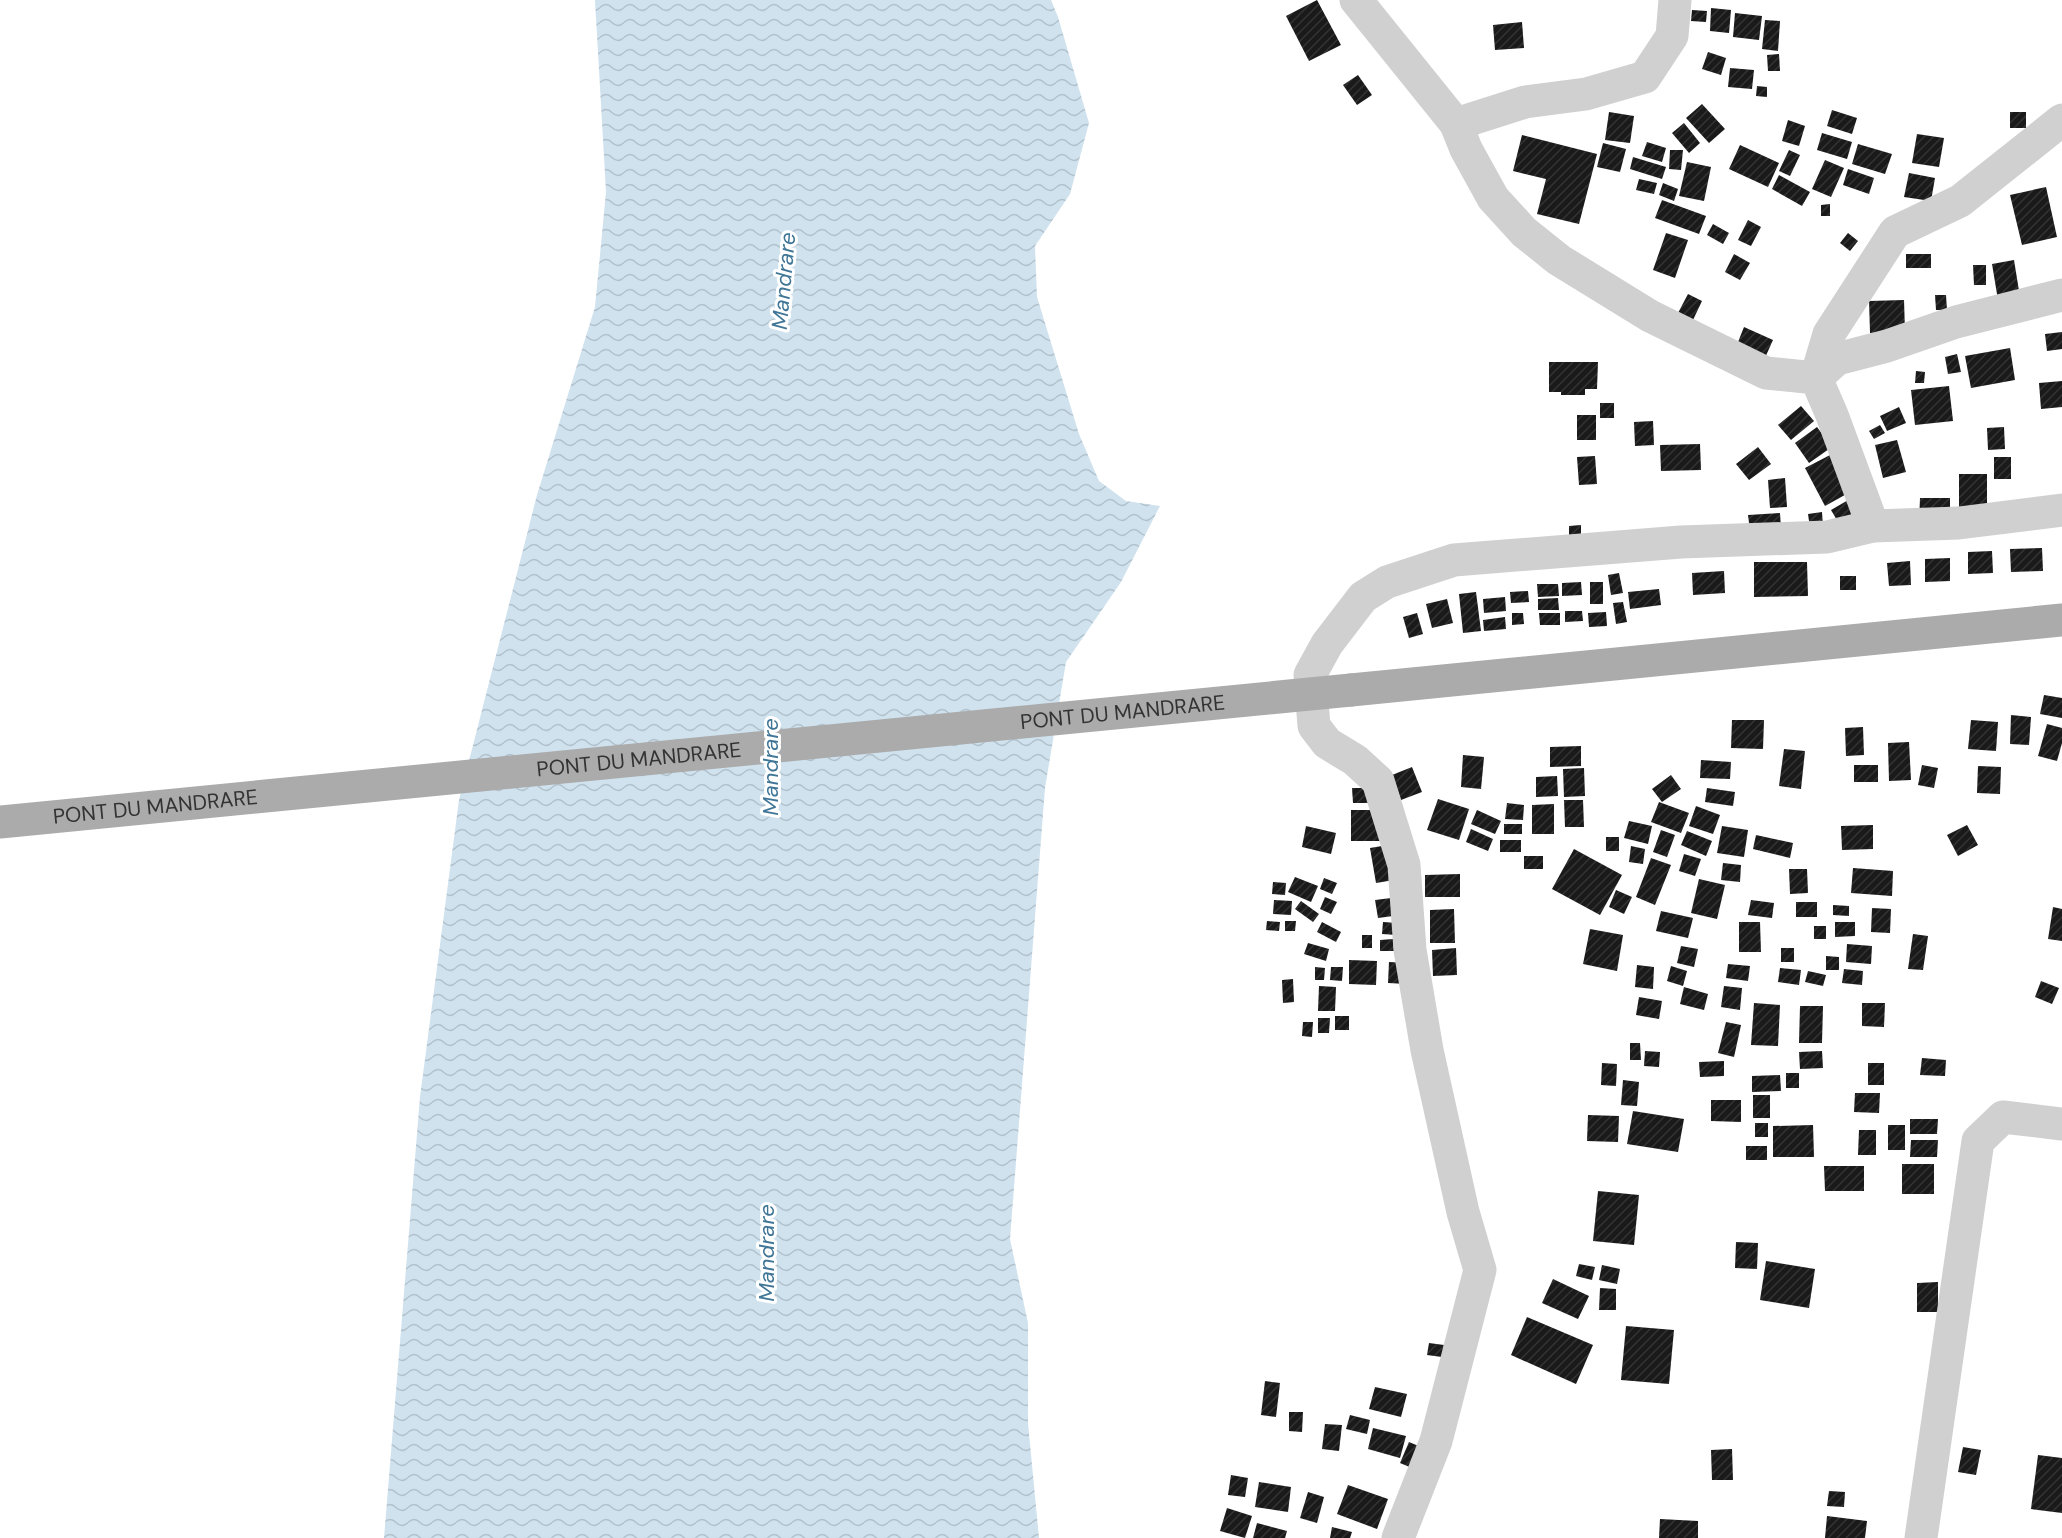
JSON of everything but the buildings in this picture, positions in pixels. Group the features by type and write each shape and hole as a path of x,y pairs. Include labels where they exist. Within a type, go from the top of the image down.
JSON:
{"main road":[{"name":"PONT DU MANDRARE","path":"0,822 2062,620"}],"street":[{"path":"1356,0 1456,124 1466,149 1493,198 1524,231 1559,260 1650,316 1766,373 1816,378 1837,359 1887,346 1956,322 2062,295"},
{"path":"1456,124 1525,102 1586,94 1645,76 1672,36 1675,0"},
{"path":"1873,526 1816,378 1829,334 1895,231 1960,201 2062,120"},
{"path":"1398,1538 1436,1442 1480,1270 1463,1212 1427,1050 1410,950 1404,864 1378,781 1355,760 1328,742 1314,726 1310,675 1327,644 1363,597 1387,582 1454,560 1681,542 1827,537 1873,526 1959,523 2062,510"},
{"path":"1921,1538 1978,1140 2003,1118 2062,1124"}],"water":[{"name":"Mandrare","path":"595,0 1051,0 1089,123 1070,194 1035,246 1037,297 1079,434 1099,481 1126,501 1160,506 1121,582 1066,662 1045,788 1010,1239 1028,1323 1028,1423 1039,1538 384,1538 420,1097 459,800 537,495 595,307 606,192"}]}
